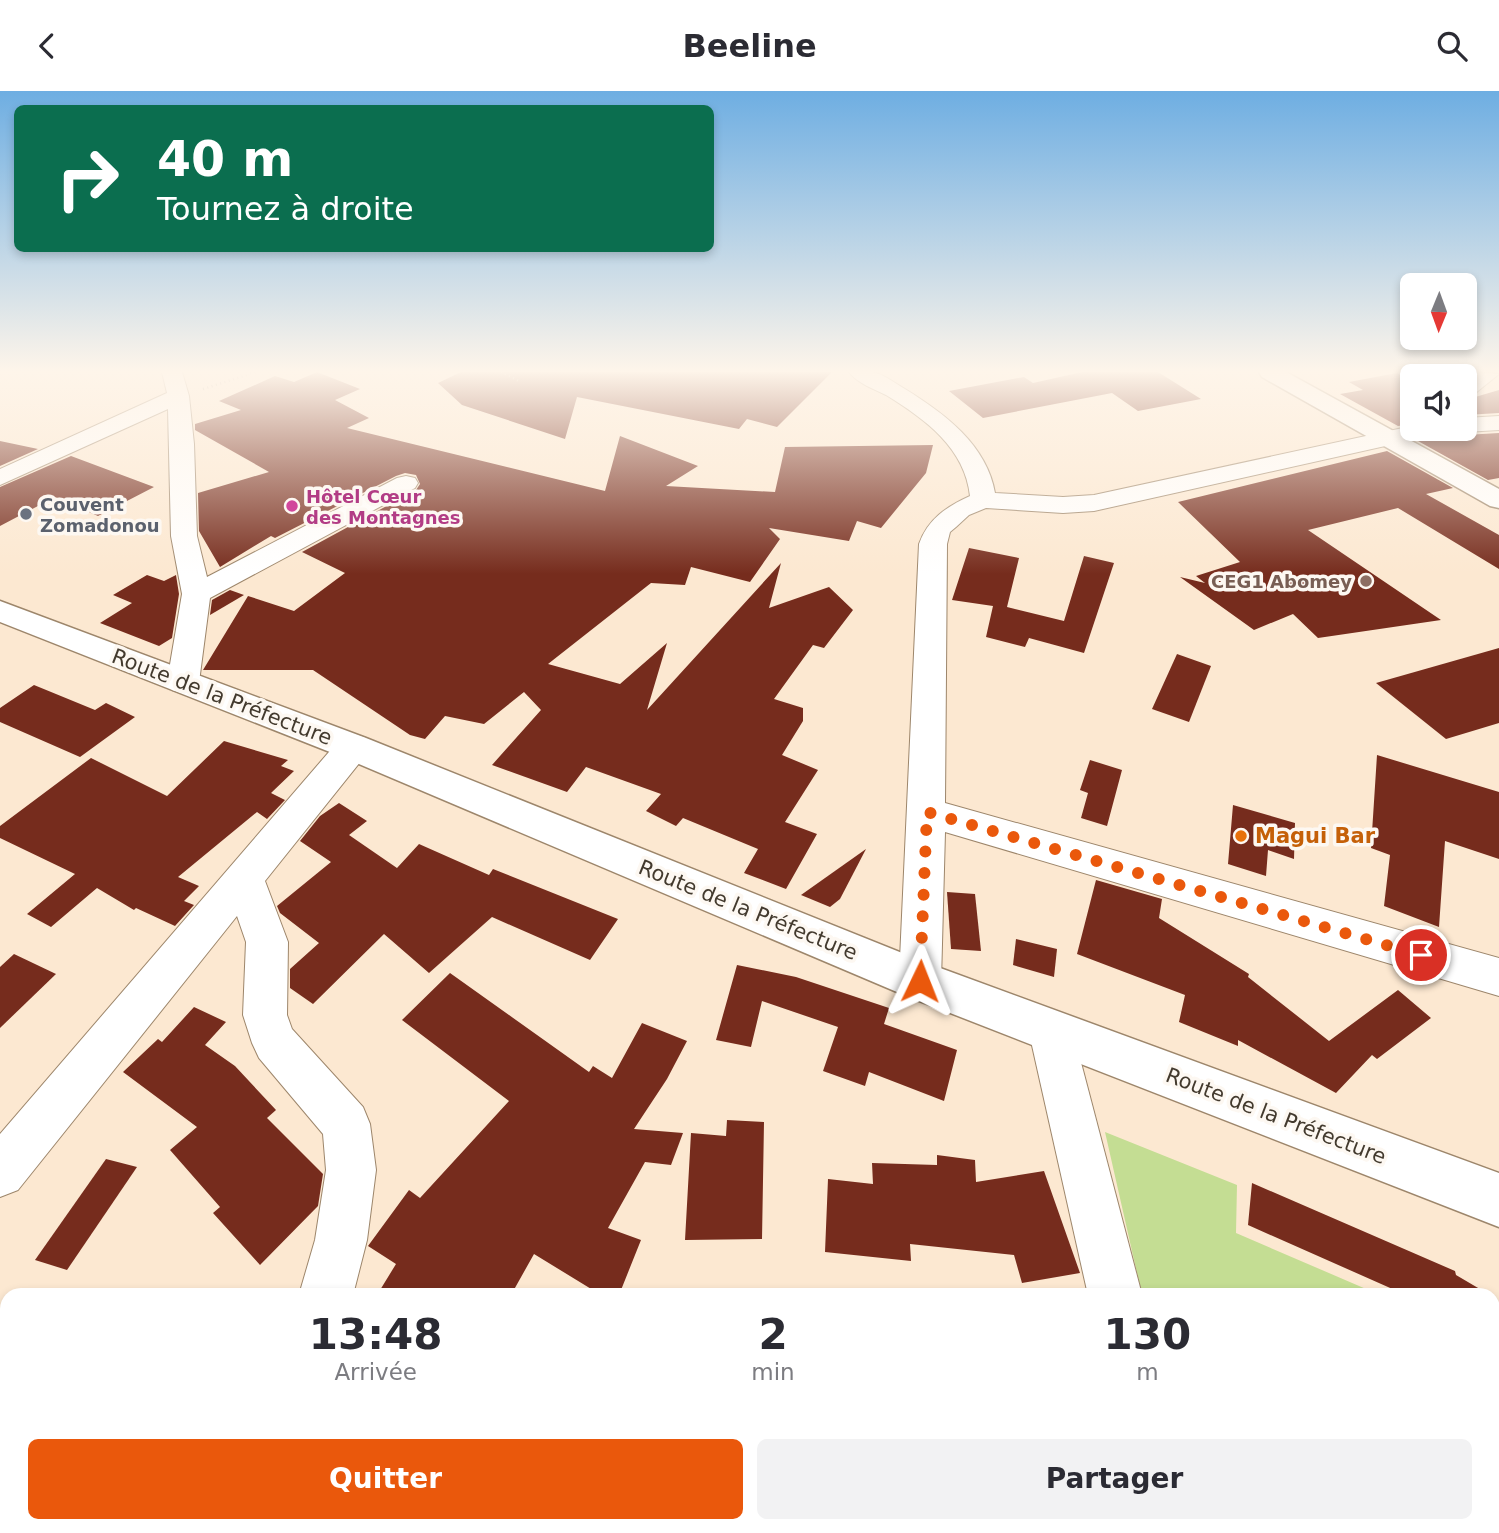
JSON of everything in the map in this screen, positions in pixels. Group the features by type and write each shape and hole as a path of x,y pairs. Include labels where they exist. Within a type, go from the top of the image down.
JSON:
{"street":[{"path":"0,478 72,439"},
{"path":"181,439 184,536 196,594 183,682"},
{"path":"954,439 979,477 983,500"},
{"path":"920,981 933,544 939,529 960,510 983,500 1053,504 1094,503 1380,439"},
{"path":"1394,439 1499,500"},
{"path":"196,594 406,483"},
{"name":"Route de la Préfecture","path":"0,611 353,747 920,981 1499,1200"},
{"path":"0,1172 353,747"},
{"path":"927,812 1499,977"},
{"path":"244,879 267,942 265,1015 275,1043 346,1124 351,1170 341,1240 328,1288"},
{"path":"1051,1032 1113,1288"}],"green space":[{"path":"1105,1132 1237,1185 1236,1233 1364,1288 1140,1288"}],"building":[{"path":"211,439 393,439 605,491 619,439 629,439 698,466 666,486 775,492 785,447 933,445 926,473 881,528 857,521 849,541 769,528 780,539 750,582 691,567 685,585 651,583 548,664 620,684 667,643 647,710 781,563 769,608 829,587 853,610 824,648 813,645 774,699 803,708 803,721 782,755 818,770 785,822 817,834 786,889 744,873 758,849 683,818 676,826 646,811 661,794 586,767 567,792 492,765 541,710 524,692 484,724 445,716 425,739 410,735 313,670 203,670 248,596 294,611 345,573 302,552 416,490 420,484 416,475 405,473 396,476 275,538 271,536 220,567 199,531 198,493 269,472"},
{"path":"1499,439 1499,478 1488,480 1418,441"},
{"path":"0,441 38,449 0,466"},
{"path":"1387,451 1453,488 1426,494 1499,535 1499,569 1398,508 1308,530 1441,620 1318,638 1293,614 1254,630 1180,577 1205,583 1196,576 1240,562 1178,502"},
{"path":"71,456 154,487 98,516 55,497 0,526 0,487"},
{"path":"969,548 1019,558 1007,607 1064,621 1084,556 1114,563 1084,653 1029,638 1025,647 986,637 993,606 952,600"},
{"path":"147,575 164,581 176,575 179,594 172,638 159,646 100,623 132,603 113,595"},
{"path":"230,590 244,595 210,615 212,600"},
{"path":"1499,648 1499,723 1446,739 1376,683"},
{"path":"1177,654 1211,666 1189,722 1152,709"},
{"path":"34,685 95,710 106,703 135,717 80,757 0,722 0,708"},
{"path":"224,741 288,760 281,766 294,771 271,793 285,800 267,819 257,812 178,877 199,886 184,901 194,905 175,926 136,908 134,910 97,888 51,927 27,914 75,874 0,838 0,826 91,758 167,796"},
{"path":"1377,755 1499,792 1499,859 1445,841 1439,927 1384,906 1390,855 1371,848"},
{"path":"1090,760 1122,770 1107,826 1081,818 1088,793 1080,790"},
{"path":"339,803 367,821 349,835 397,868 419,844 489,875 493,869 618,919 590,960 492,917 429,973 384,934 313,1004 290,988 290,969 319,943 280,913 277,906 331,862 300,841 320,816"},
{"path":"1233,805 1295,823 1294,859 1268,850 1266,876 1228,864"},
{"path":"866,849 840,899 830,907 801,895"},
{"path":"1096,880 1162,899 1159,918 1249,974 1248,977 1329,1041 1398,990 1431,1018 1377,1059 1372,1055 1336,1093 1238,1040 1238,1046 1179,1022 1185,995 1077,954"},
{"path":"947,892 975,894 981,951 951,949"},
{"path":"1016,939 1057,949 1054,977 1013,965"},
{"path":"14,954 56,974 0,1028 0,967"},
{"path":"737,965 796,977 889,1008 884,1024 957,1050 944,1101 869,1072 865,1086 823,1071 838,1027 762,1001 751,1047 716,1040"},
{"path":"450,973 589,1072 593,1066 612,1078 642,1023 687,1041 667,1079 634,1129 683,1133 671,1165 645,1162 608,1228 641,1240 622,1288 590,1288 534,1254 515,1288 381,1288 396,1264 368,1246 409,1190 420,1198 509,1101 402,1020"},
{"path":"194,1007 226,1022 205,1045 235,1066 276,1110 267,1118 323,1174 318,1206 260,1265 213,1213 220,1207 170,1150 197,1127 123,1072 158,1039 162,1042"},
{"path":"727,1120 764,1122 762,1239 685,1240 691,1133 726,1136"},
{"path":"937,1155 975,1160 976,1182 1044,1171 1080,1273 1022,1283 1014,1255 910,1244 911,1261 825,1252 828,1179 873,1184 872,1163 937,1165"},
{"path":"106,1159 137,1167 67,1270 35,1260"},
{"path":"1252,1183 1455,1271 1456,1275 1478,1288 1390,1288 1248,1225"}],"place":[{"name":"Hôtel Cœur des Montagnes","path":"292,506"},
{"name":"Couvent Zomadonou","path":"26,514"},
{"name":"CEG1 Abomey","path":"1366,581"},
{"name":"Magui Bar","path":"1241,836"}],"route":[{"path":"920,981 927,812 1421,955"}]}
